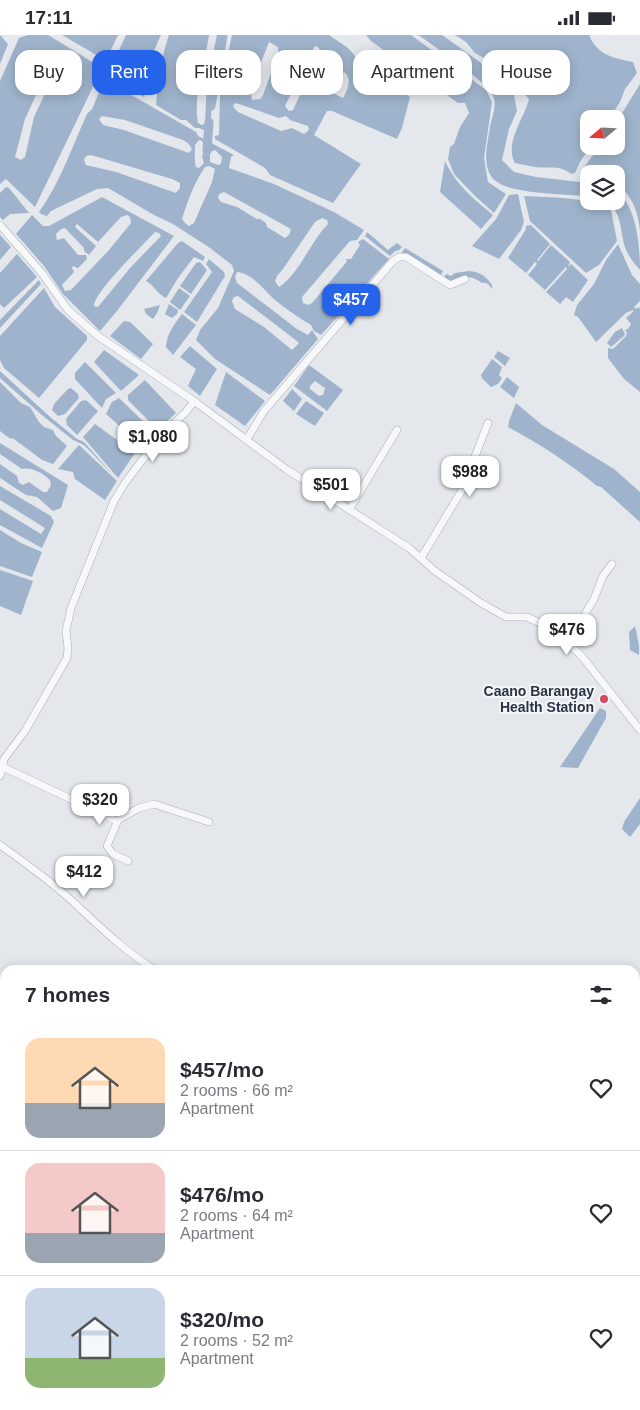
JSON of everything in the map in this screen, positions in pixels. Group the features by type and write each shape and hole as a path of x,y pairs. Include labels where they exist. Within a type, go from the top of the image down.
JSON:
{"street":[{"path":"0,225 41,273 61,303 98,336 194,401 286,469 409,547 435,571 481,603 506,617 527,617 568,641 640,730"},
{"path":"247,439 264,411 393,261 399,257 406,257 450,285 465,279"},
{"path":"0,777 4,759 25,731 67,658 66,631 71,608 114,501 151,449 194,401"},
{"path":"421,558 462,490 488,423"},
{"path":"350,510 397,430"},
{"path":"568,641 568,634 571,630 576,629 612,563"},
{"path":"3,767 118,821"},
{"path":"128,861 113,854 107,846 118,821 139,808 154,804 209,822"},
{"path":"0,845 27,863 117,942 148,965"}],"water":[{"path":"0,35 8,44 0,64"},
{"path":"28,35 48,35 73,50 15,50 15,95 36,95 25,119 15,157 21,160 25,157 34,117 44,95 82,95 82,56 92,62 92,89 35,207 6,179 0,184 0,81 19,38"},
{"path":"62,35 118,35 111,50 92,50 92,52"},
{"path":"126,35 161,35 154,50 119,50"},
{"path":"169,35 209,35 206,50 176,50 176,95 198,95 198,123 202,125 205,123 206,95 212,95 210,133 195,128 186,120 181,120 156,105 157,95 166,95 165,50"},
{"path":"217,35 224,35 221,50 214,50"},
{"path":"232,35 329,35 353,54 353,95 407,95 410,97 402,128 397,139 332,111 327,111 314,135 361,164 333,203 270,175 265,168 215,139 215,136 219,135 220,95 251,95 252,100 260,99 271,73 271,95 290,95 285,106 289,111 293,110 300,95 337,95 343,98 349,81 347,75 344,72 343,74 343,50 320,50 316,46 313,50 278,50 278,47 269,42 261,64 261,50 229,50","holes":["236,103 279,118 286,116 290,120 308,126 309,130 304,134 292,128 281,131 238,112 233,105"]},
{"path":"366,35 411,35 431,50 384,50"},
{"path":"418,35 442,35 463,50 439,50"},
{"path":"455,35 589,35 592,42 601,51 612,57 633,62 637,73 625,89 615,110 580,110 580,155 585,155 575,173 571,174 558,168 527,166 515,163 512,155 513,139 529,99 525,95 570,95 570,50 482,50 482,57 475,53 466,42"},
{"path":"472,57 482,64 482,83 472,74"},
{"path":"472,80 482,87 482,95 488,95 492,102 484,158 488,182 506,194 494,213 454,174 448,159 450,147 454,144 460,127 469,113 465,103 458,103 447,95 472,95"},
{"path":"640,84 640,230 638,216 625,192 625,165 586,165 593,155 625,155 624,110"},
{"path":"98,95 131,95 196,132 198,136 234,155 231,157 229,168 274,184 334,212 364,230 357,240 350,241 302,297 303,303 308,305 312,303 344,265 347,261 346,259 351,259 360,245 358,242 363,239 389,259 321,335 314,331 311,325 275,300 253,279 237,272 235,277 237,283 297,329 308,335 312,330 318,339 270,395 215,359 196,340 200,330 218,308 234,271 232,265 173,224 108,188 97,189 51,211 47,216 39,212 65,165 87,114 92,109","holes":["102,116 125,120 183,140 192,149 189,153 124,130 103,125 99,119","199,140 202,141 205,147 202,157 204,163 199,168 195,165 195,145","215,150 222,157 221,164 218,165 210,162 210,152","91,155 172,179 180,183 180,188 176,193 116,172 86,165 84,160 86,156","209,166 215,169 212,182 194,223 189,226 182,219 192,192 205,167","224,192 289,228 291,230 289,235 285,238 267,227 266,223 260,219 237,207 221,202 218,198 219,194","322,218 327,220 328,224 293,274 279,287 275,281 277,276 315,222","238,296 299,343 292,350 264,327 235,309 232,301 234,297"]},
{"path":"492,95 514,95 517,111 509,129 502,160 514,172 536,177 580,182 580,196 521,190 508,187 491,176 488,170 486,152 495,106"},
{"path":"445,161 449,170 460,184 493,215 481,229 440,192"},
{"path":"6,187 9,188 29,213 10,214 3,220 0,217 0,193"},
{"path":"518,194 524,222 521,230 499,259 472,246 496,219 509,195"},
{"path":"524,196 580,200 580,210 611,210 617,241 599,265 586,273 530,221"},
{"path":"102,197 174,236 100,331 63,294 44,266 16,234 32,215 43,226 49,226","holes":["127,215 130,217 131,223 109,250 71,290 65,291 62,285 74,272 73,266 78,268 87,259 86,255 78,255 64,238 57,240 56,234 65,228 89,255 96,246 75,227 77,224 98,242 121,217","155,232 161,236 130,268 98,307 94,306 96,299 110,280"]},
{"path":"625,200 636,227 640,270 626,250 615,210 625,210"},
{"path":"531,225 550,244 538,261 551,245 570,262 568,267 571,264 588,280 573,302 566,297 560,304 546,292 567,269 566,267 545,290 528,275 537,264 535,262 526,273 508,258 526,226"},
{"path":"367,232 388,250 397,243 402,247 390,256 365,236"},
{"path":"0,235 11,247 0,260"},
{"path":"182,241 205,257 203,261 194,257 166,298 146,281 178,243"},
{"path":"618,244 632,275 640,284 640,301 634,307 640,309 640,392 624,379 608,358 608,348 613,349 626,336 625,330 631,324 626,318 633,310 626,313 596,342 578,317 574,315 577,305 594,284 606,260"},
{"path":"405,248 443,271 440,276 401,254"},
{"path":"17,254 37,277 4,308 0,304 0,273"},
{"path":"209,259 224,272 225,276 197,322 184,312 212,272 206,264"},
{"path":"200,262 207,270 191,294 180,286 196,263"},
{"path":"469,271 480,273 492,285 492,289 487,283 482,283 470,277 451,283 443,280 446,274 451,276 455,273"},
{"path":"39,280 41,284 0,328 0,320"},
{"path":"44,288 55,307 87,336 87,340 39,398 4,368 0,360 0,336"},
{"path":"179,288 190,296 180,310 170,302"},
{"path":"169,304 178,310 177,314 172,318 165,314"},
{"path":"160,305 153,319 146,314 144,309"},
{"path":"182,314 196,325 173,355 166,347 168,337 171,329"},
{"path":"124,321 130,322 153,344 141,359 110,336"},
{"path":"622,328 624,336 611,347 607,343 615,332"},
{"path":"190,346 217,369 200,396 188,386 196,369 180,357"},
{"path":"104,350 139,375 121,391 94,362"},
{"path":"498,351 510,358 505,366 494,357"},
{"path":"492,359 502,367 499,375 502,378 498,384 491,387 481,375"},
{"path":"85,362 116,393 106,399 102,408 75,379 75,373"},
{"path":"309,365 343,390 327,411 294,386","holes":["315,381 325,388 323,395 319,396 310,389 310,386"]},
{"path":"0,371 49,416 77,439 84,442 115,477 84,445 73,440 0,378"},
{"path":"226,372 265,401 245,426 215,405"},
{"path":"507,377 519,387 514,398 500,387"},
{"path":"145,380 176,413 158,430 128,400 128,395"},
{"path":"0,382 21,403 30,407 39,422 44,427 53,430 56,436 67,446 53,464 42,460 0,431"},
{"path":"71,388 78,394 79,398 65,414 58,416 52,410 54,404"},
{"path":"292,389 302,399 294,411 283,401"},
{"path":"119,398 153,433 142,446 106,414 112,402"},
{"path":"86,400 98,411 77,435 67,425 66,419 81,401"},
{"path":"306,401 324,413 315,426 296,414"},
{"path":"516,403 542,425 614,469 640,492 640,522 601,487 597,486 576,469 508,427"},
{"path":"95,424 135,453 118,478 83,437"},
{"path":"0,443 68,485 61,508 53,511 37,497 26,495 0,478 0,464 17,476 19,483 23,485 29,482 43,492 47,492 51,485 50,480 40,473 29,469 22,469 0,454"},
{"path":"79,445 117,481 105,500 75,479 73,472 58,469"},
{"path":"0,486 51,516 54,522 42,548 0,525 0,509 41,534 45,528 0,500"},
{"path":"0,530 21,543 42,552 32,577 0,566"},
{"path":"0,570 33,581 21,615 0,606"},
{"path":"635,626 639,644 639,655 630,650 629,632"},
{"path":"600,708 606,711 606,718 578,768 560,767"},
{"path":"640,798 640,824 630,837 622,829 624,822"}],"waterway":[{"path":"211,106 223,35"},
{"path":"207,151 209,122"}],"place":[{"name":"Caano Barangay Health Station","path":"604,699"}]}
